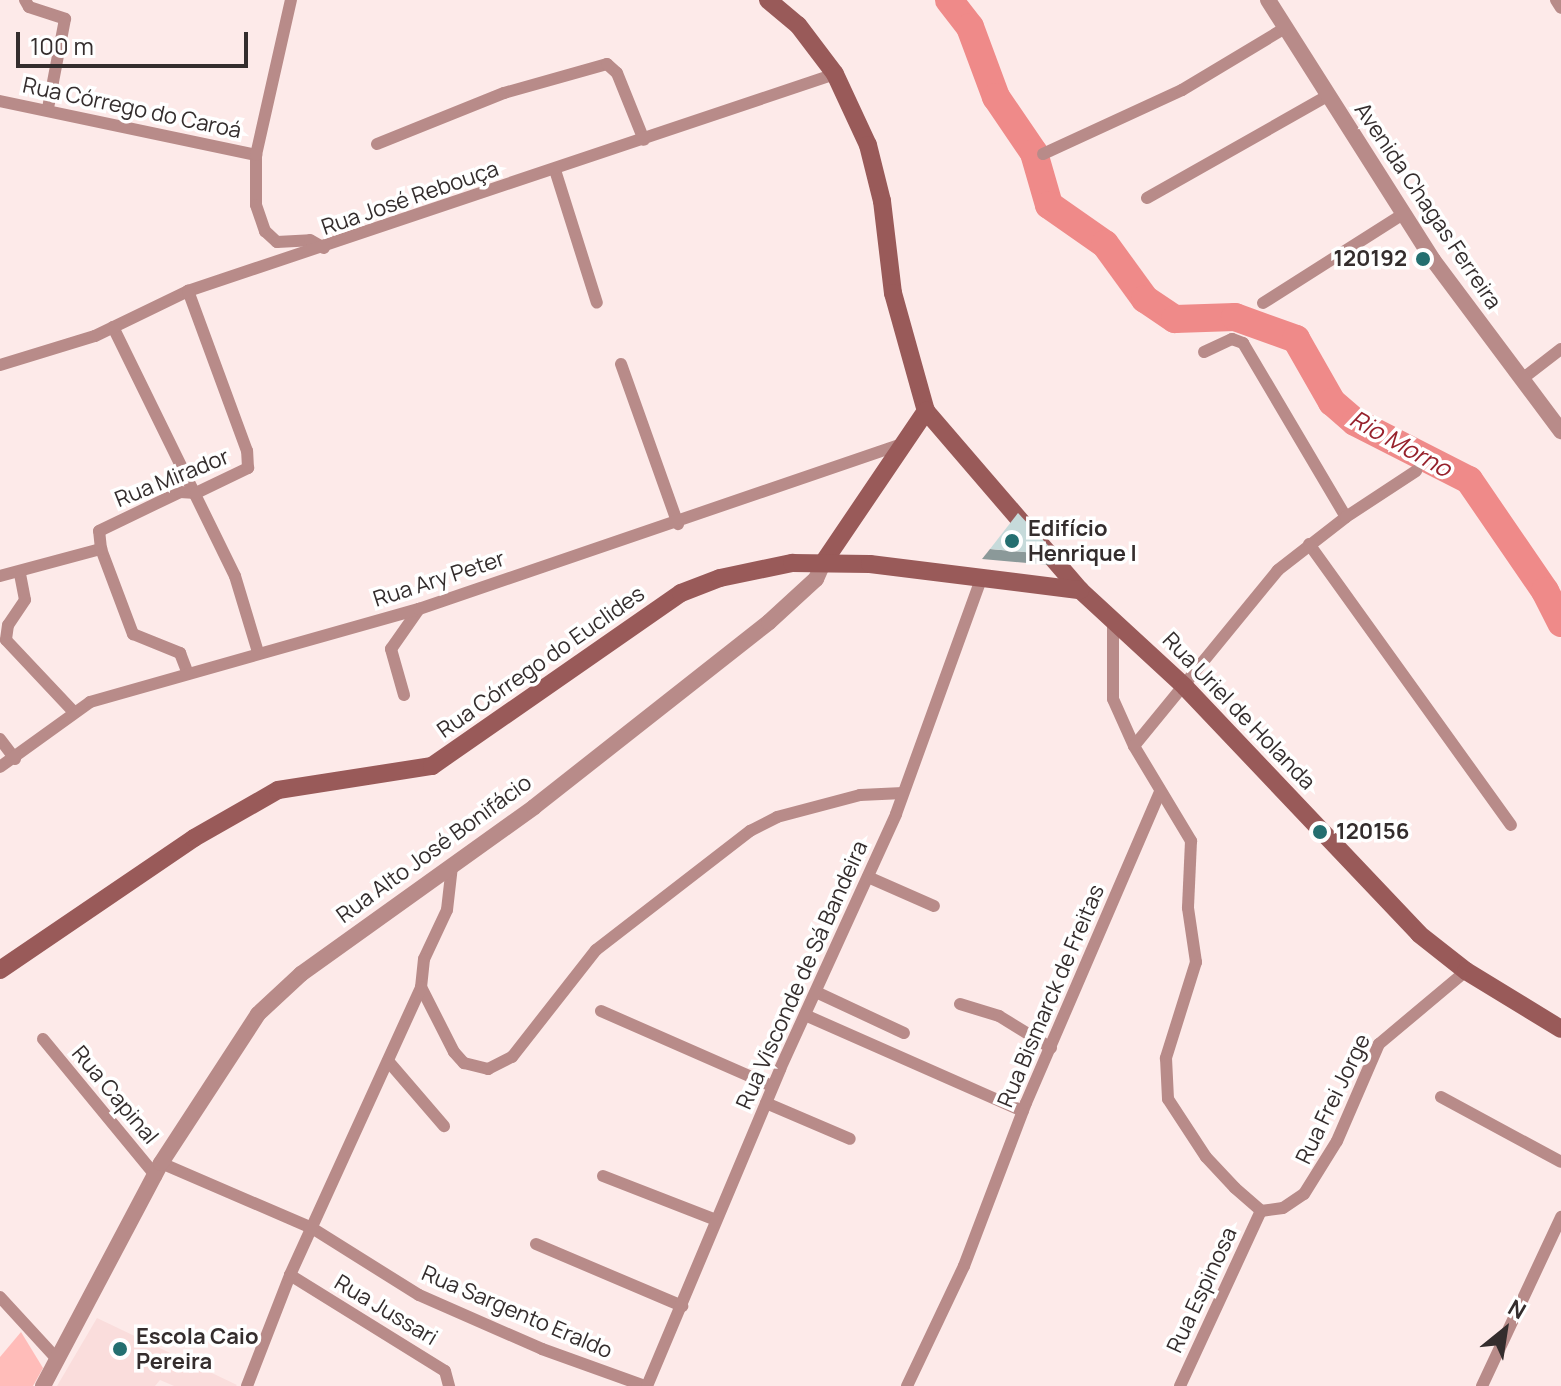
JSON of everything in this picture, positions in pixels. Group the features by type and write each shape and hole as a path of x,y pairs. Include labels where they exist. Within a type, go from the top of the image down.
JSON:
{"main road":[{"path":"768,0 798,25 835,74 871,159 882,201 893,293 926,411"},
{"name":"Rua Alto José Bonifácio","path":"823,563 926,411"},
{"name":"Rua Uriel de Holanda","path":"926,411 1080,590 1185,687 1375,889 1466,971 1561,1029"},
{"path":"823,563 982,576 1080,590"},
{"name":"Rua Córrego do Euclides","path":"0,970 242,807 299,783 432,766 681,593 756,567 823,563"}],"street":[{"path":"25,0 29,7 65,19 48,108"},
{"path":"256,155 291,0"},
{"name":"Avenida Chagas Ferreira","path":"1268,0 1282,30 1403,214 1561,431"},
{"path":"1556,0 1561,8"},
{"path":"1043,154 1182,90 1282,30"},
{"path":"377,144 504,93 607,64 617,73 644,140"},
{"name":"Rua José Rebouça","path":"0,365 113,327 188,291 324,248 835,74"},
{"path":"1147,198 1327,96"},
{"name":"Rua Córrego do Caroá","path":"0,101 48,108 256,155 256,205 265,231 277,242 310,240 324,248"},
{"path":"555,170 597,303"},
{"path":"1263,303 1403,214"},
{"name":"Rua Mirador","path":"101,549 99,531 180,492 196,493 246,470 249,462 188,291"},
{"path":"113,327 235,576 258,652"},
{"path":"1204,352 1232,339 1243,343 1346,517"},
{"path":"1522,379 1561,349"},
{"path":"621,364 678,524"},
{"name":"Rua Ary Peter","path":"0,767 15,759 73,711 258,652 419,609 678,524 805,474 902,444"},
{"path":"1134,746 1185,687 1254,594 1309,544 1416,471"},
{"path":"1309,544 1511,825"},
{"path":"0,576 20,574 28,565 101,549 133,634 180,653 188,674"},
{"name":"Rua Alto José Bonifácio","path":"43,1386 158,1169 258,1014 301,974 452,866 769,622 816,579 823,563"},
{"path":"20,574 25,600 8,625 6,640 73,711"},
{"name":"Rua Visconde de Sá Bandeira","path":"646,1386 772,1086 903,793 982,576"},
{"path":"404,695 391,649 419,609"},
{"path":"1113,619 1113,699 1134,746 1160,792 1178,812 1191,841 1188,908 1196,962 1166,1058 1168,1099 1206,1157 1261,1211"},
{"path":"0,739 15,759"},
{"name":"Rua Bismarck de Freitas","path":"907,1386 964,1266 1023,1111 1160,792"},
{"path":"421,987 464,1063 475,1068 500,1065 596,950 750,831 777,817 860,795 903,793"},
{"path":"247,1386 290,1275 421,987 424,959 447,910 452,866"},
{"path":"868,877 934,906"},
{"name":"Rua Frei Jorge","path":"1261,1211 1283,1208 1304,1194 1337,1141 1379,1044 1466,971"},
{"path":"816,992 904,1033"},
{"path":"960,1004 999,1016 1051,1048"},
{"path":"601,1011 772,1086"},
{"path":"805,1015 1023,1111"},
{"name":"Rua Capinal","path":"43,1039 158,1169"},
{"path":"388,1061 444,1126"},
{"path":"1441,1097 1561,1162"},
{"path":"766,1103 850,1139"},
{"name":"Rua Sargento Eraldo","path":"158,1169 312,1228 419,1295 542,1349 646,1386"},
{"path":"603,1176 716,1220"},
{"name":"Rua Espinosa","path":"1180,1386 1261,1211"},
{"path":"1482,1386 1561,1217"},
{"path":"536,1244 682,1306"},
{"name":"Rua Jussari","path":"290,1275 445,1371 449,1386"},
{"path":"0,1297 56,1358"}],"shaded area":[{"name":"Escola Caio Pereira","path":"97,1318 237,1385 174,1386 160,1380 155,1386 57,1386"},
{"path":"21,1332 43,1368 33,1386 0,1386 0,1357"}],"building":[{"path":"1018,513 1057,555 990,549"}],"waterway":[{"name":"Rio Morno","path":"949,0 970,27 996,97 1034,153 1049,205 1105,244 1145,299 1175,319 1235,317 1296,339 1332,402 1355,422 1469,480 1545,591 1561,623"}],"place":[{"name":"120192","path":"1423,259"},
{"name":"Edifício Henrique I","path":"1012,541"},
{"name":"120156","path":"1320,832"},
{"name":"Escola Caio Pereira","path":"120,1349"}]}
